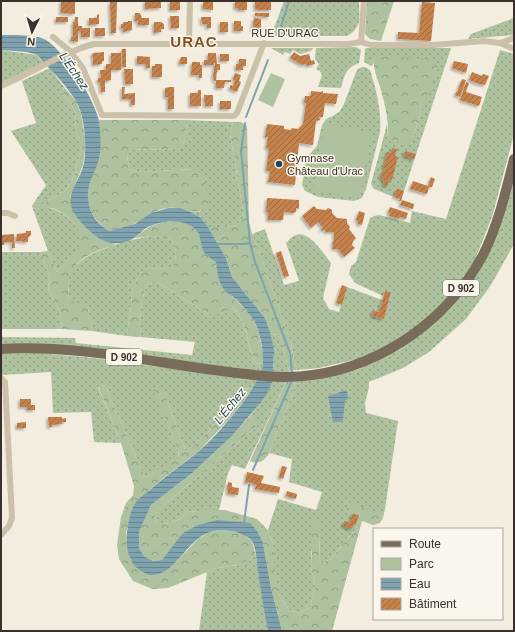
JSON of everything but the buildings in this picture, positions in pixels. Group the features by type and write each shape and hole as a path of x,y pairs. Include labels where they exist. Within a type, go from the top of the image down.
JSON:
{"main road":[{"name":"D 902","path":"1,349 50,349 87,352 247,374 277,376 314,375 354,365 383,353 409,338 436,316 455,296 472,274 492,234 514,159"}],"street":[{"path":"189,44 190,1"},
{"path":"361,42 364,1"},
{"path":"53,37 83,68 102,115 234,116 237,113 264,43"},
{"name":"RUE D'URAC","path":"1,86 68,52 80,47 94,44 349,44 361,42 371,45 425,45 484,41 500,42 514,38"},
{"name":"RUE D'URAC","path":"500,42 514,49"},
{"path":"1,213 7,213 15,216"},
{"path":"1,378 5,382 12,518 9,526 1,535"}],"green space":[{"path":"284,1 359,1 358,25 352,33 347,36 271,36"},
{"path":"367,1 394,1 381,41 370,39 365,34"},
{"path":"514,17 514,35 468,39 471,34"},
{"path":"356,47 361,50 359,63 348,70 341,88 318,87 322,75 320,71 316,69 319,64 315,59 316,48"},
{"path":"271,48 313,48 311,51 300,54 293,50 290,54 285,52 283,55"},
{"path":"366,48 451,48 404,191 397,188 394,197 374,189 371,184 387,123 388,137 411,144 422,109 374,59 373,65 371,66 364,62"},
{"path":"1,50 37,55 43,63 1,83"},
{"path":"500,50 514,54 514,134 492,217 474,262 449,297 424,321 390,344 362,358 319,368 297,370 291,343 252,234 265,229 284,285 299,281 286,243 291,238 301,234 311,239 331,263 323,298 329,309 339,312 347,287 382,300 379,312 374,310 372,316 384,319 391,292 385,291 383,296 355,283 349,274 351,266 356,262 370,218 379,215 410,223 412,211 446,219"},
{"path":"379,56 430,59 438,63 437,70 422,109 411,144 399,143 388,137 388,125 385,108 374,67 374,59"},
{"path":"362,67 370,70 378,101 380,117 380,132 366,189 362,198 354,201 318,197 305,191 302,185 306,161 308,156 317,146 322,125 326,119 340,111 356,72"},
{"path":"50,68 64,87 62,94 71,104 76,113 75,130 82,145 81,154 72,180 66,190 46,202 35,201 46,185 11,131 36,123 22,81"},
{"path":"271,73 285,79 273,107 258,100"},
{"path":"64,87 76,101 81,114 86,143 83,165 70,197 82,221 92,233 98,238 116,244 90,254 84,258 74,267 70,276 69,301 80,303 88,308 92,331 62,329 60,312 48,288 50,277 40,252 48,251 57,272 79,246 80,237 77,227 60,211 50,208 33,209 32,206 35,201 46,202 66,190 72,180 81,154 82,145 75,130 76,113 71,104 62,94"},
{"path":"99,120 186,120 187,136 181,149 130,150 127,155 129,169 142,172 192,169 202,171 210,205 193,212 175,208 157,210 139,222 128,226 110,231 104,228 95,218 89,207 87,194 90,179 101,151"},
{"path":"186,120 233,122 230,134 244,217 237,225 208,227 201,218 191,212 201,211 192,169 142,172 129,169 127,155 130,150 181,149 187,136"},
{"path":"233,122 241,122 247,126 249,222 291,343 297,370 289,371 280,334 271,335 265,318 232,277 226,258 208,227 237,225 244,217 230,134"},
{"path":"324,124 371,132 360,198 313,190"},
{"path":"514,176 514,244 491,285 466,319 429,352 403,368 369,382 365,403 366,413 398,421 383,518 380,514 360,513 356,529 331,559 321,563 319,560 320,532 311,552 311,566 315,586 310,607 300,613 289,610 279,595 274,579 273,545 268,530 278,499 316,510 322,492 289,482 292,459 269,453 292,395 295,382 314,380 357,370 378,361 401,349 419,336 453,306 470,284"},
{"path":"45,207 56,210 68,217 78,229 81,239 81,244 77,250 57,272 33,209"},
{"path":"179,221 189,224 197,230 201,236 202,248 216,262 219,279 224,289 251,315 259,332 263,364 255,363 242,321 234,308 221,314 208,314 157,282 146,285 140,317 141,337 127,336 133,288 139,274 148,268 171,269 176,257 175,247 171,239 152,236 135,238 150,227 160,223"},
{"path":"152,236 171,239 175,247 176,257 171,269 148,268 139,274 133,288 127,336 92,331 88,308 69,302 69,277 75,266 83,259 106,248 131,240"},
{"path":"1,252 40,252 50,277 48,288 60,312 62,329 1,329"},
{"path":"157,282 208,314 221,314 234,308 242,321 255,363 263,364 262,371 40,344 1,344 1,337 75,338 76,343 192,355 195,342 141,337 140,317 146,285"},
{"path":"280,334 289,371 286,382 245,469 232,465 228,473 219,510 187,512 180,519 165,524 157,524 155,518 157,511 255,428 255,422 250,416 264,396 272,378 274,359 271,335"},
{"path":"37,353 85,357 258,380 253,388 241,389 210,430 186,452 164,392 153,389 178,449 179,458 145,478 105,385 98,387 121,443 94,442 91,412 53,413 51,372 1,375 1,354"},
{"path":"286,382 295,382 292,395 269,453 261,462 250,461"},
{"path":"105,385 145,478 179,457 178,449 152,389 161,387 164,392 186,452 210,430 241,389 253,388 231,417 199,451 162,479 136,502 126,532 127,546 131,561 176,562 198,539 210,532 220,530 230,530 244,535 252,541 256,556 240,565 217,568 168,588 152,589 133,581 119,559 117,545 121,517 126,503 133,495 134,486 121,443 98,386"},
{"path":"250,416 255,422 255,428 157,511 155,518 157,524 165,524 180,519 187,512 208,510 225,510 257,519 268,530 273,545 275,579 279,595 289,610 300,613 310,607 315,586 311,566 313,519 318,518 320,532 319,560 321,563 331,559 356,529 360,513 347,510 349,502 380,514 383,518 380,523 373,525 362,521 332,631 282,631 271,588 263,543 217,520 169,552 162,560 153,561 144,556 139,548 139,532 151,505 191,474 232,436"},
{"path":"256,556 268,631 199,631 207,572 217,568 240,565"}],"water":[{"name":"L'Échez","path":"1,35 30,36 46,40 70,65 92,101 99,121 101,151 89,184 88,197 92,213 99,223 110,231 135,224 151,213 168,208 180,208 191,212 201,218 208,227 226,258 232,277 265,318 271,335 274,351 272,382 268,392 232,436 191,474 151,505 139,532 139,548 144,556 153,561 162,560 183,533 198,525 217,520 250,523 257,531 263,543 271,588 282,631 268,631 254,547 252,541 246,536 226,530 217,530 208,533 193,543 173,565 158,574 150,575 138,569 128,553 127,529 136,502 206,445 237,410 255,384 261,372 263,363 261,344 256,324 237,300 223,288 217,272 216,262 204,252 199,234 189,225 174,221 163,222 146,228 129,241 123,243 113,243 102,240 82,223 73,211 70,199 82,169 85,156 83,123 76,101 66,87 37,55 25,52 1,50"},
{"path":"347,390 348,399 345,400 343,421 333,422 328,396"}],"waterway":[{"path":"278,36 289,1"},
{"path":"246,117 268,60"},
{"path":"245,123 241,151 250,243 255,262 290,353 292,373"},
{"path":"216,244 250,243"},
{"path":"253,470 292,380"},
{"path":"244,523 249,485"}],"place":[{"name":"Gymnase Château d'Urac","path":"279,164"}],"district":[{"name":"URAC","path":"194,41"}]}
